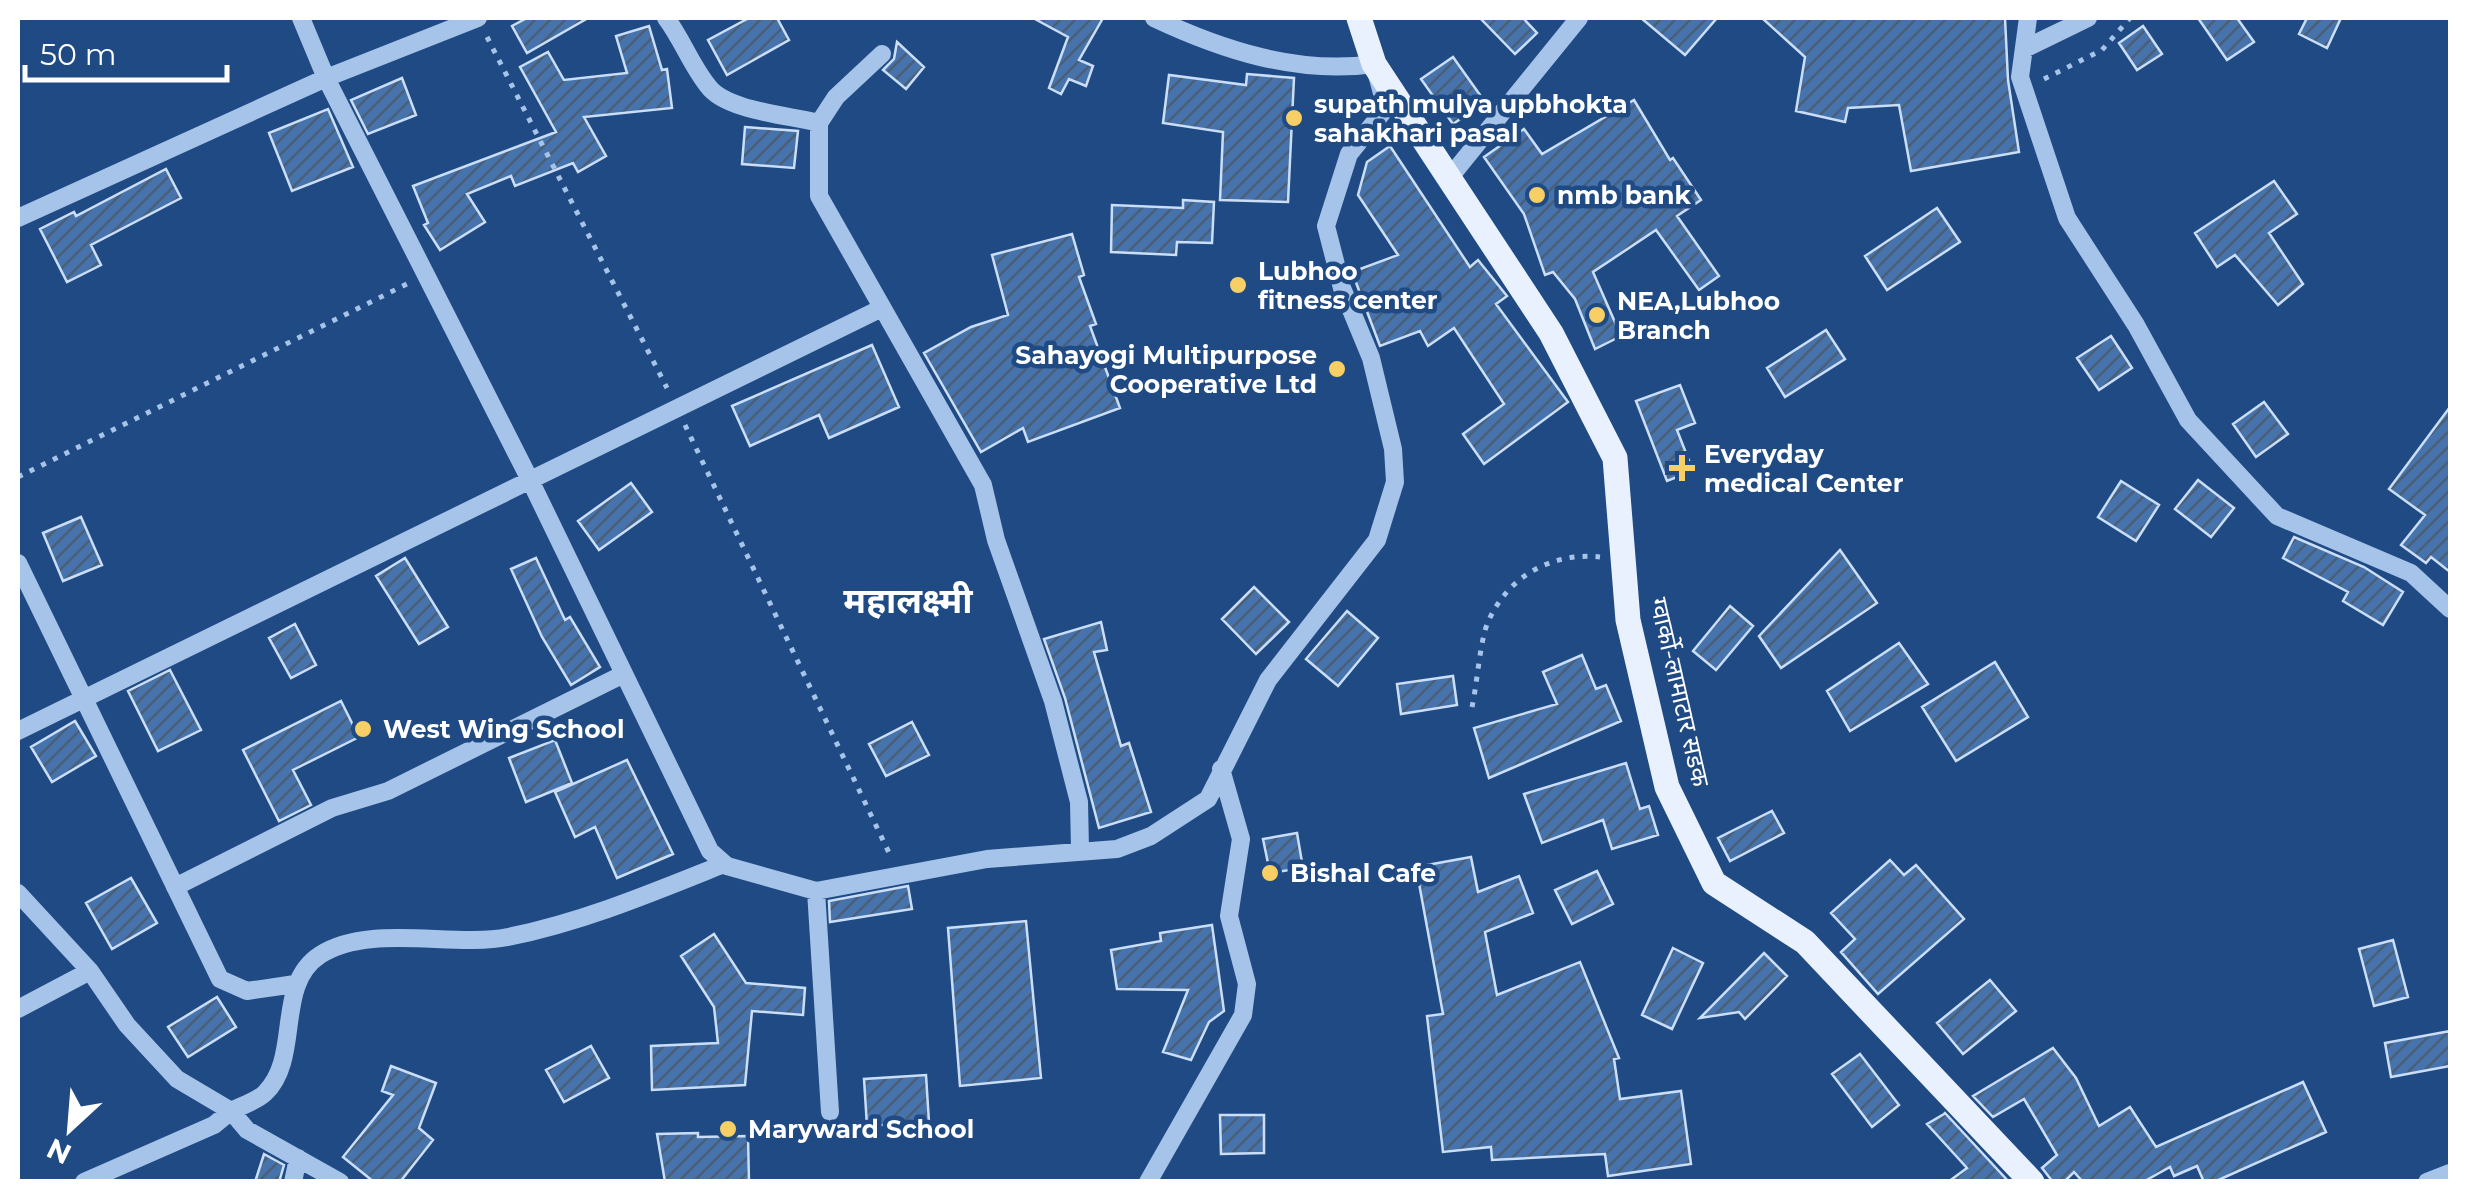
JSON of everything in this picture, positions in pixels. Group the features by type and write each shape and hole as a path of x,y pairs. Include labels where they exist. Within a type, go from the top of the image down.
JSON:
{"main road":[{"name":"ग्वार्को-लामाटार सडक","path":"1360,18 1374,64 1551,333 1615,458 1628,620 1666,787 1714,883 1804,942 2032,1182"}],"street":[{"path":"302,18 326,78 530,480 710,851 724,864 770,882 816,891 899,873 1080,849 1116,849 1151,836 1208,799 1268,680 1377,540 1395,482 1392,449 1371,358 1342,288 1326,226 1348,154 1386,108 1374,64 1348,68 1297,64 1211,44 1154,18"},
{"path":"18,218 326,78 478,18"},
{"path":"666,18 710,90 738,107 770,110 820,124"},
{"path":"1450,178 1579,18"},
{"path":"2028,18 2020,77 2067,218 2136,326 2188,420 2277,516 2412,574 2450,609"},
{"path":"2024,48 2088,18"},
{"path":"882,54 836,97 820,124 819,196 983,484 996,540 1053,701 1080,802 1080,849"},
{"path":"18,731 882,308"},
{"path":"18,563 220,979 247,991 295,984"},
{"path":"175,887 332,808 388,791 624,674"},
{"path":"1148,1182 1243,1015 1247,984 1229,916 1241,839 1221,769"},
{"path":"84,1182 214,1125 266,1092 278,1065 295,984 319,956 354,942 505,938 622,906 724,864"},
{"path":"816,891 830,1112"},
{"path":"18,893 90,971 127,1025 177,1079 231,1111 248,1130 340,1182"},
{"path":"18,1009 90,971"},
{"path":"293,1182 298,1158"},
{"path":"2427,1182 2450,1173"}],"path":[{"path":"478,18 678,410 899,873"},
{"path":"2032,85 2102,50 2130,18"},
{"path":"18,477 427,274"},
{"path":"1472,706 1487,623 1534,565 1582,555 1623,559"}],"building":[{"path":"527,18 588,18 527,53 512,26"},
{"path":"749,18 777,18 789,40 727,75 708,40"},
{"path":"1033,18 1103,18 1079,60 1093,66 1086,86 1069,79 1061,94 1049,88 1068,37"},
{"path":"1480,18 1523,18 1537,33 1515,54"},
{"path":"1641,18 1717,18 1685,55"},
{"path":"1762,18 2005,18 2008,80 2019,152 1911,171 1899,105 1848,108 1845,122 1796,111 1805,57"},
{"path":"2198,18 2237,18 2254,42 2227,60"},
{"path":"2307,18 2341,18 2327,48 2299,34"},
{"path":"649,26 662,70 667,69 672,108 584,117 606,156 578,172 573,163 515,186 511,176 467,194 485,222 440,250 424,225 428,223 413,186 556,132 520,67 548,52 564,80 627,73 616,36"},
{"path":"2143,26 2162,54 2137,70 2119,43"},
{"path":"897,42 924,67 906,89 883,70 894,59"},
{"path":"1453,57 1485,102 1453,124 1421,79"},
{"path":"1247,74 1294,78 1288,202 1220,200 1223,132 1163,123 1169,75 1246,85"},
{"path":"402,78 416,115 368,134 351,100"},
{"path":"1634,100 1670,160 1673,158 1701,200 1677,216 1719,276 1699,290 1656,230 1593,272 1621,336 1595,349 1575,299 1553,272 1545,275 1524,214 1484,157 1524,129 1542,154"},
{"path":"328,109 353,167 292,191 269,133"},
{"path":"745,127 798,131 794,168 742,164"},
{"path":"1390,146 1470,267 1478,260 1507,296 1496,304 1568,402 1484,464 1463,434 1504,404 1454,328 1428,346 1420,331 1380,346 1352,272 1398,255 1358,195 1367,162"},
{"path":"166,169 181,198 91,245 101,265 67,282 40,229 74,212 76,216"},
{"path":"2274,181 2297,214 2269,233 2303,284 2278,305 2235,255 2217,267 2195,233"},
{"path":"1183,200 1214,202 1212,243 1177,242 1176,255 1111,252 1112,205 1183,208"},
{"path":"1937,208 1960,242 1887,290 1865,256"},
{"path":"1072,234 1084,275 1079,277 1096,324 1090,326 1120,408 1028,442 1023,428 981,452 924,353 971,327 1008,315 992,255"},
{"path":"1826,330 1845,359 1785,397 1767,368"},
{"path":"2111,336 2132,368 2099,390 2077,358"},
{"path":"872,345 899,407 829,438 819,415 750,446 732,406"},
{"path":"1680,385 1695,423 1677,430 1693,471 1667,481 1636,401"},
{"path":"2264,402 2288,434 2256,457 2233,424"},
{"path":"2450,407 2450,572 2431,557 2426,563 2401,545 2425,515 2389,489"},
{"path":"2198,480 2234,508 2211,537 2175,509"},
{"path":"2121,481 2159,505 2136,541 2098,517"},
{"path":"631,483 652,512 599,550 578,521"},
{"path":"81,517 102,565 63,581 43,533"},
{"path":"2294,537 2364,567 2403,592 2383,625 2343,601 2348,592 2283,558"},
{"path":"1840,550 1877,603 1781,668 1759,636"},
{"path":"405,558 448,627 419,644 376,576"},
{"path":"536,558 565,620 570,617 600,667 571,685 542,637 511,569"},
{"path":"1254,587 1289,622 1256,654 1222,619"},
{"path":"1730,606 1753,626 1716,670 1693,651"},
{"path":"1347,611 1378,638 1338,686 1306,659"},
{"path":"1101,622 1107,650 1094,652 1121,746 1129,743 1151,812 1099,828 1065,698 1044,639"},
{"path":"295,624 316,665 291,678 269,638"},
{"path":"1899,643 1928,684 1850,731 1827,691"},
{"path":"1582,655 1596,689 1606,685 1621,721 1489,778 1474,728 1557,704 1543,672"},
{"path":"1995,662 2028,717 1956,761 1922,707"},
{"path":"170,670 201,730 158,751 128,691"},
{"path":"1453,676 1457,705 1401,714 1397,684"},
{"path":"341,701 359,737 293,770 311,805 279,821 243,750"},
{"path":"75,721 96,756 52,782 31,747"},
{"path":"912,722 929,755 886,776 869,744"},
{"path":"555,740 572,783 526,802 509,758"},
{"path":"627,760 673,854 617,878 595,827 575,837 555,792"},
{"path":"1626,763 1640,809 1649,806 1658,835 1612,849 1603,820 1542,843 1524,794"},
{"path":"1772,811 1784,833 1730,861 1718,838"},
{"path":"1297,833 1303,868 1270,873 1263,839"},
{"path":"1471,857 1478,892 1519,876 1533,913 1485,932 1497,995 1580,962 1619,1058 1614,1059 1620,1099 1681,1091 1691,1164 1608,1176 1605,1154 1492,1160 1491,1147 1443,1152 1427,1016 1443,1014 1416,867"},
{"path":"1890,860 1904,875 1916,865 1964,919 1878,994 1841,952 1855,939 1831,913"},
{"path":"1597,871 1613,904 1572,924 1555,890"},
{"path":"131,878 157,923 112,949 86,903"},
{"path":"908,886 912,909 830,922 829,901"},
{"path":"1026,921 1041,1078 960,1086 948,928"},
{"path":"1212,925 1224,1011 1209,1022 1191,1060 1163,1052 1188,990 1117,989 1111,950 1161,941 1160,933"},
{"path":"714,934 746,983 805,988 803,1015 752,1011 745,1085 652,1090 651,1046 718,1043 714,1007 681,956"},
{"path":"2393,940 2408,997 2374,1006 2359,949"},
{"path":"1673,948 1703,963 1672,1029 1642,1015"},
{"path":"1764,953 1787,976 1745,1019 1739,1012 1700,1018"},
{"path":"1990,980 2016,1011 1963,1054 1937,1023"},
{"path":"217,997 236,1027 188,1057 168,1027"},
{"path":"2450,1031 2450,1066 2391,1077 2385,1043"},
{"path":"591,1046 609,1078 564,1102 546,1070"},
{"path":"2053,1048 2076,1078 2099,1126 2130,1107 2156,1147 2303,1082 2326,1132 2214,1182 2204,1182 2197,1166 2174,1176 2170,1167 2143,1182 2083,1182 2074,1172 2064,1182 2053,1182 2042,1168 2057,1155 2024,1099 1993,1117 1973,1096"},
{"path":"1860,1054 1899,1105 1872,1127 1832,1074"},
{"path":"391,1066 436,1083 419,1128 433,1140 400,1182 374,1182 343,1157 393,1095 382,1091"},
{"path":"926,1075 929,1122 867,1126 864,1079"},
{"path":"1945,1113 2009,1182 1948,1182 1967,1168 1927,1124"},
{"path":"1220,1115 1264,1115 1264,1153 1221,1154"},
{"path":"698,1133 698,1137 748,1136 749,1182 665,1182 657,1134"},
{"path":"264,1154 284,1165 279,1182 255,1182"}],"place":[{"name":"supath mulya upbhokta sahakhari pasal","path":"1294,118"},
{"name":"nmb bank","path":"1537,195"},
{"name":"Lubhoo fitness center","path":"1238,285"},
{"name":"NEA,Lubhoo Branch","path":"1597,315"},
{"name":"Sahayogi Multipurpose Cooperative Ltd","path":"1337,369"},
{"name":"Everyday medical Center","path":"1682,468"},
{"name":"West Wing School","path":"363,729"},
{"name":"Bishal Cafe","path":"1270,873"},
{"name":"Maryward School","path":"728,1129"}],"district":[{"name":"महालक्ष्मी","path":"908,600"}]}
